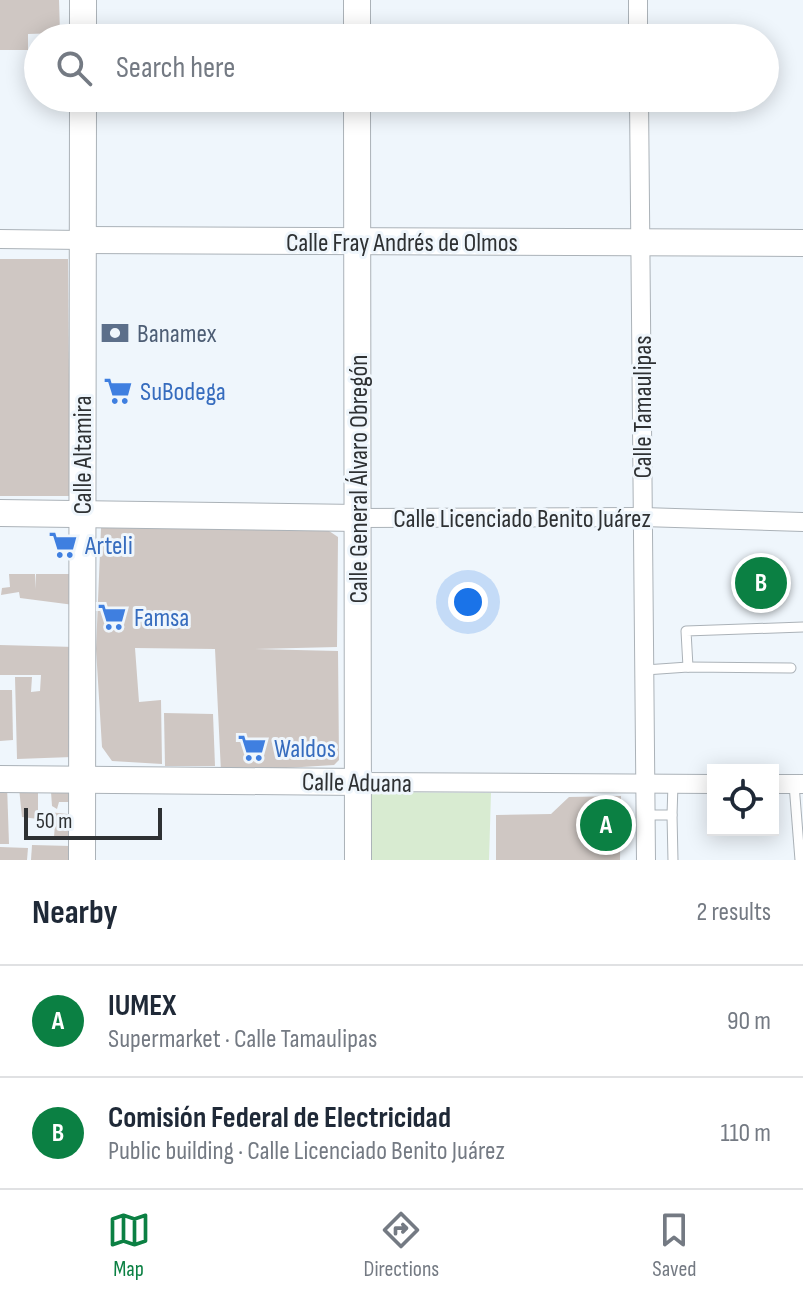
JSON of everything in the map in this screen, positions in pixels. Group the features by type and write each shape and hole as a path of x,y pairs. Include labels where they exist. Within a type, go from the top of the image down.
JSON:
{"main road":[{"path":"83,0 83,24"},
{"path":"357,0 357,24"},
{"name":"Calle Altamira","path":"82,860 83,112"},
{"name":"Calle General Álvaro Obregón","path":"357,112 358,860"},
{"name":"Calle Fray Andrés de Olmos","path":"83,240 803,243"},
{"name":"Calle Licenciado Benito Juárez","path":"0,513 358,518"},
{"name":"Calle Aduana","path":"0,779 360,782"}],"street":[{"path":"638,0 638,24"},
{"name":"Calle Tamaulipas","path":"639,112 646,860"},
{"name":"Calle Fray Andrés de Olmos","path":"0,239 83,240"},
{"name":"Calle Licenciado Benito Juárez","path":"358,518 643,517 803,522"},
{"name":"Calle Aduana","path":"360,782 707,784"}],"lane":[{"path":"688,667 686,631 803,627"},
{"path":"645,670 688,667 791,668"},
{"path":"673,784 673,860"},
{"path":"798,784 800,860"},
{"path":"645,815 672,815"}],"green space":[{"path":"369,792 491,793 489,860 368,860"}],"building":[{"path":"0,0 59,0 60,24 24,24 24,50 0,50"},
{"path":"0,259 68,259 70,496 0,496"},
{"path":"101,528 326,529 338,537 337,647 255,649 338,651 339,760 334,765 221,772 215,649 135,648 139,702 161,700 162,764 112,761 102,747 96,649"},
{"path":"9,574 35,574 36,589 36,574 75,574 74,605 20,598 19,592 1,595 2,588 10,587"},
{"path":"0,645 75,647 72,757 17,759 15,677 32,677 31,692 40,691 41,675 0,675"},
{"path":"0,690 12,690 13,740 0,741"},
{"path":"164,713 213,714 215,766 165,766"},
{"path":"0,785 7,785 9,844 0,844"},
{"path":"38,787 38,819 22,817 19,788"},
{"path":"71,791 72,802 59,802 57,809 52,806 51,792"},
{"path":"621,796 620,860 496,860 496,815 551,814 569,797"},
{"path":"48,812 68,814 68,837 54,837 55,824 48,823"},
{"path":"32,845 71,846 71,860 31,860"},
{"path":"0,847 28,848 27,860 0,860"}],"place":[{"name":"Banamex","path":"115,333"},
{"name":"SuBodega","path":"118,391"},
{"name":"Arteli","path":"63,545"},
{"name":"Comisión Federal de Electricidad","path":"761,583"},
{"name":"Famsa","path":"112,617"},
{"name":"Waldos","path":"252,748"},
{"name":"IUMEX","path":"606,825"}]}
